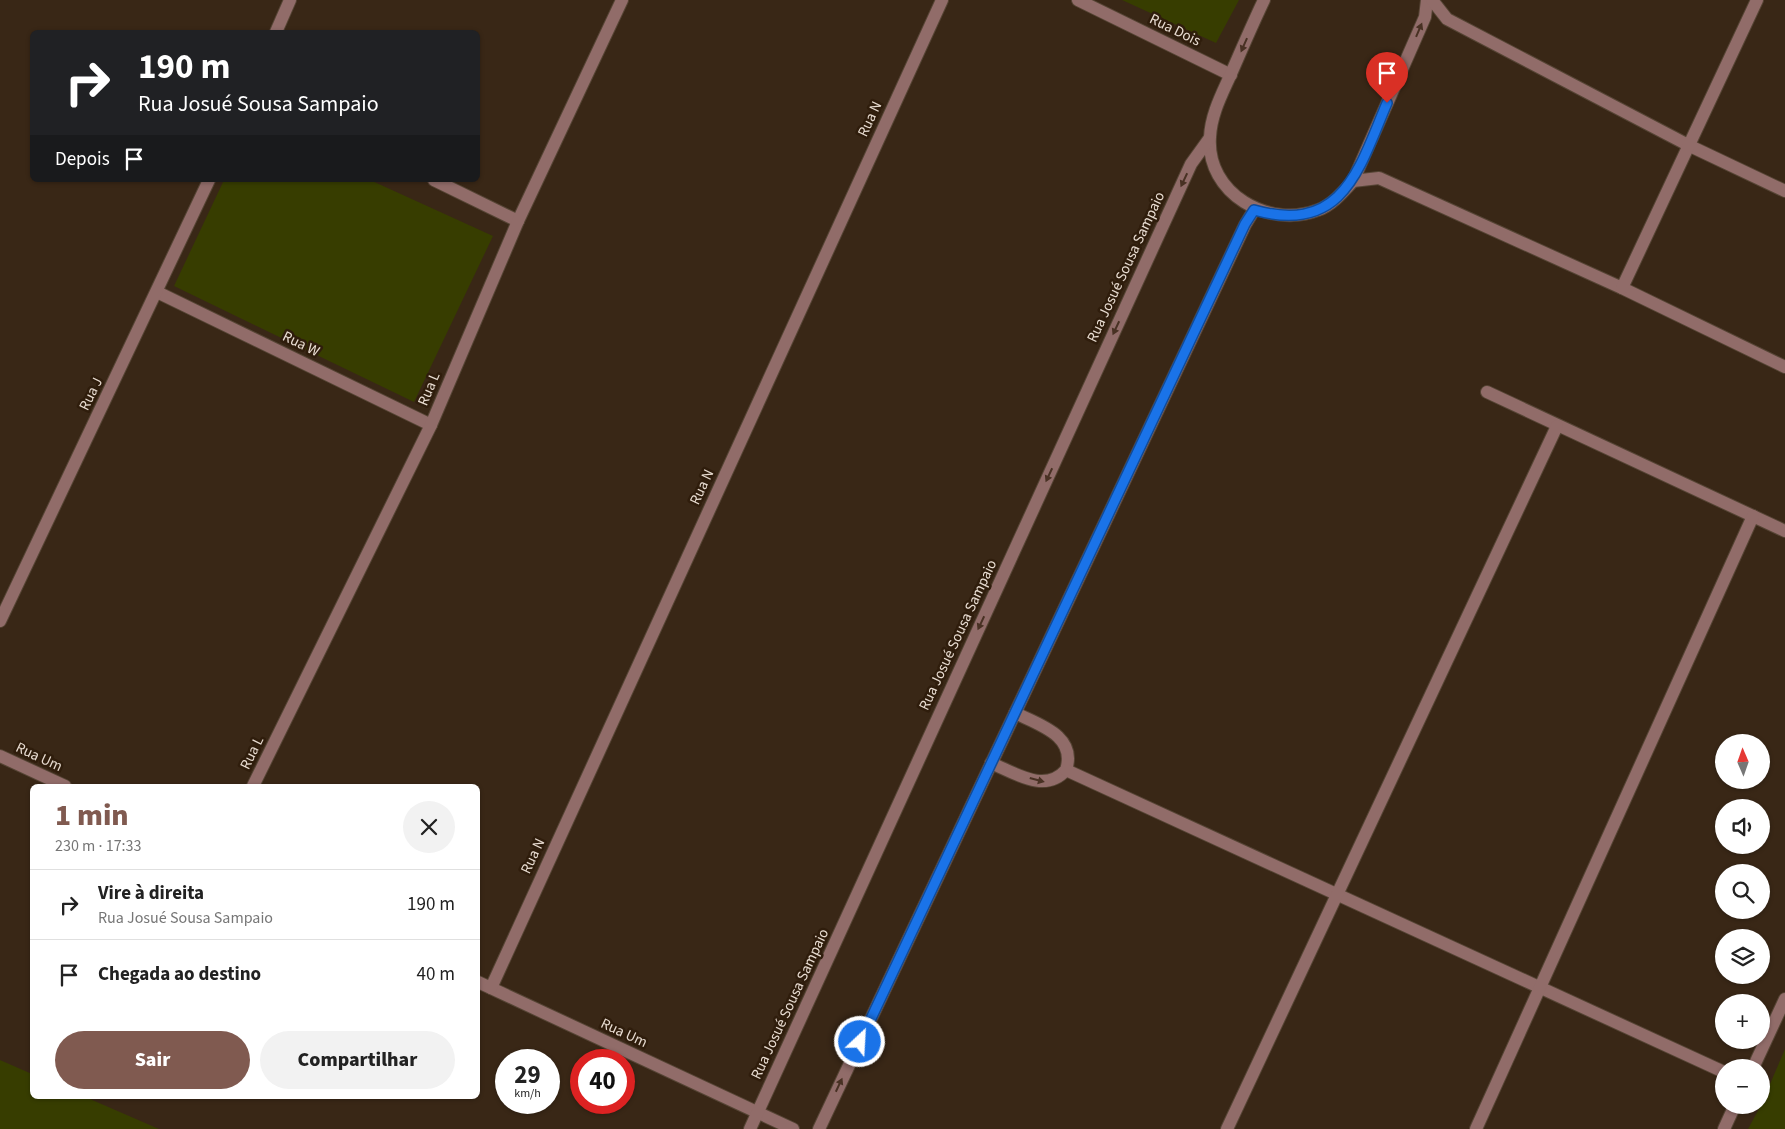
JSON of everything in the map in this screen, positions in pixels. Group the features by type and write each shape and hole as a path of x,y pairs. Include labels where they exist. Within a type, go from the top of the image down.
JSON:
{"street":[{"path":"277,30 290,0"},
{"name":"Rua L","path":"254,784 431,425 518,221 622,0"},
{"name":"Rua N","path":"491,988 942,0"},
{"name":"Rua Dois","path":"1078,0 1231,75"},
{"name":"Rua Josué Sousa Sampaio","path":"1264,0 1213,116 1209,139 1212,161 1222,181 1236,198 1254,210 1276,216 1298,216 1320,210 1338,198 1353,181 1425,17 1427,0"},
{"path":"1432,0 1447,19 1690,146 1785,191"},
{"path":"1622,288 1757,0"},
{"name":"Rua Josué Sousa Sampaio","path":"750,1129 1191,164 1209,139"},
{"path":"1353,181 1379,178 1622,288 1785,367"},
{"name":"Rua J","path":"0,621 208,182"},
{"path":"438,182 518,221"},
{"path":"818,1129 1245,224 1254,210"},
{"name":"Rua W","path":"157,292 431,425"},
{"path":"1487,392 1785,531"},
{"path":"1227,1129 1557,426"},
{"path":"1476,1129 1753,516"},
{"path":"991,763 1036,782 1053,781 1066,770 1068,752 1060,737 1015,713"},
{"name":"Rua Um","path":"0,756 60,784"},
{"path":"1066,770 1715,1068"},
{"name":"Rua Um","path":"480,983 758,1113"},
{"path":"1757,1059 1785,999"},
{"path":"758,1113 793,1129"},
{"path":"1724,1129 1732,1114"}],"green space":[{"path":"1122,0 1239,0 1216,43"},
{"path":"223,182 374,182 493,236 414,402 174,286"},
{"path":"1785,1049 1785,1129 1748,1129 1756,1114 1770,1114 1770,1084"},
{"path":"0,1060 30,1073 30,1099 90,1099 159,1129 0,1129"}],"route":[{"path":"860,1042 1245,224 1254,210 1276,216 1298,216 1320,210 1338,198 1353,181 1387,103"}]}
